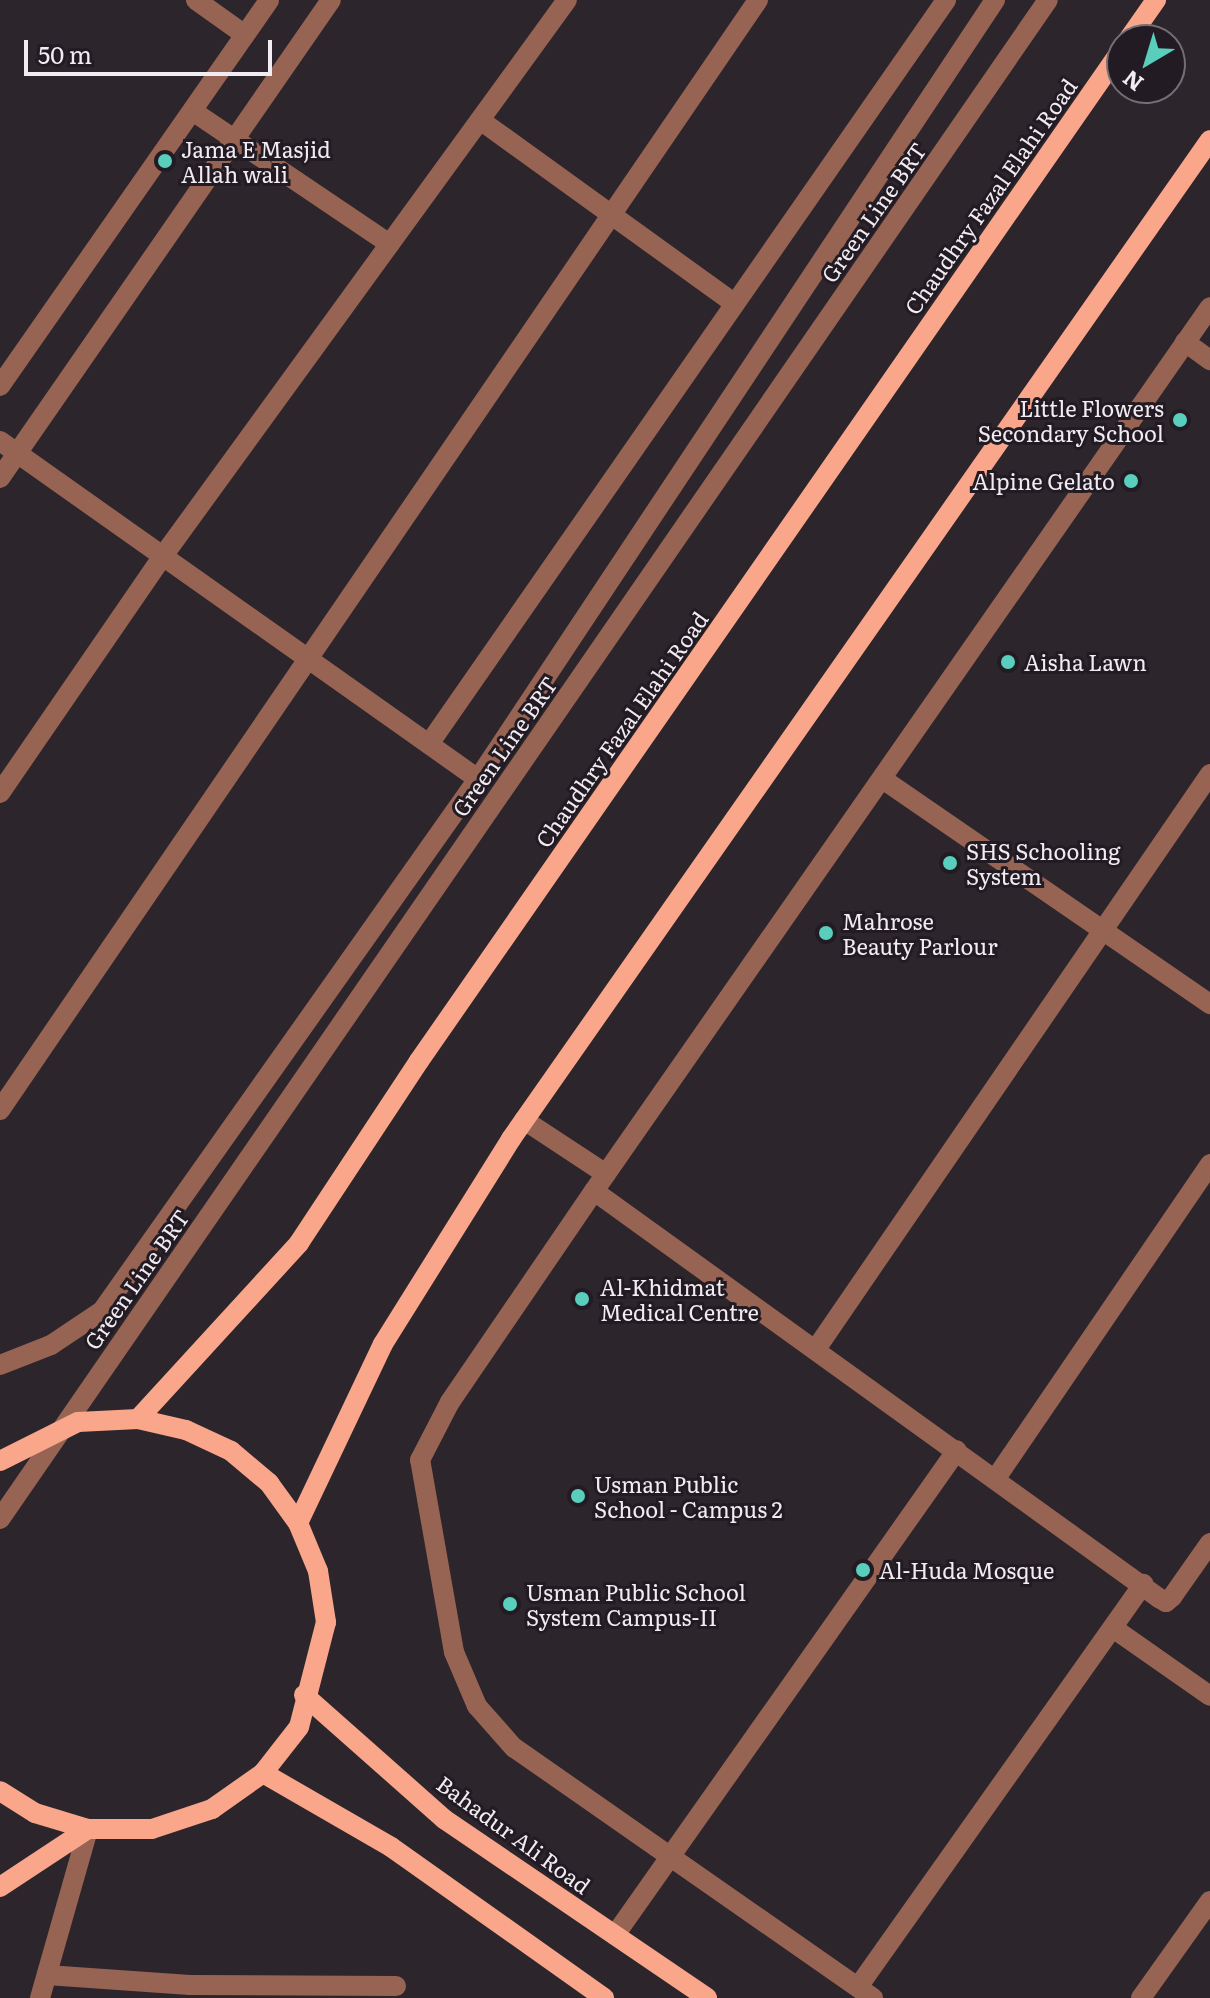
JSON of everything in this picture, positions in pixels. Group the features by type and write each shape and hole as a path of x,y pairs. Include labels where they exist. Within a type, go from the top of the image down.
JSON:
{"main road":[{"path":"1139,24 1156,0"},
{"name":"Chaudhry Fazal Elahi Road","path":"138,1419 299,1243 437,1036 1106,72"},
{"path":"298,1523 383,1344 524,1120 1210,140"},
{"path":"0,1791 35,1813 88,1829 167,1824 212,1809 263,1773 299,1727 304,1695 326,1622 318,1571 298,1523 269,1483 231,1451 186,1430 138,1419 78,1422 5,1453"},
{"name":"Bahadur Ali Road","path":"304,1695 444,1819 707,1998"},
{"path":"263,1773 391,1847 604,1998"},
{"path":"0,1887 88,1829"}],"street":[{"path":"196,0 245,35"},
{"path":"0,386 194,112 269,0"},
{"path":"0,478 331,0"},
{"path":"0,793 163,556 567,0"},
{"path":"0,1110 758,0"},
{"path":"429,744 946,0"},
{"path":"0,1365 51,1345 102,1311 478,779 995,0"},
{"name":"Green Line BRT","path":"0,1519 1048,0"},
{"path":"194,112 390,244"},
{"path":"480,120 735,304"},
{"path":"1143,1584 865,1993 514,1748 477,1706 454,1652 420,1460 450,1402 594,1191 884,780 1210,307"},
{"path":"1185,342 1210,360"},
{"path":"0,441 478,779"},
{"path":"816,1349 1210,774"},
{"path":"884,780 1210,1004"},
{"path":"524,1120 606,1174"},
{"path":"996,1478 1210,1164"},
{"path":"594,1191 1166,1602 1202,1571 1210,1543"},
{"path":"615,1935 673,1857 957,1450"},
{"path":"1113,1628 1210,1696"},
{"path":"40,1998 88,1829"},
{"path":"1141,1998 1210,1901"},
{"path":"47,1975 190,1985 396,1986"}],"place":[{"name":"Jama E Masjid Allah wali","path":"165,161"},
{"name":"Little Flowers Secondary School","path":"1180,420"},
{"name":"Alpine Gelato","path":"1131,481"},
{"name":"Aisha Lawn","path":"1008,662"},
{"name":"SHS Schooling System","path":"950,863"},
{"name":"Mahrose Beauty Parlour","path":"826,933"},
{"name":"Al-Khidmat Medical Centre","path":"582,1299"},
{"name":"Usman Public School - Campus 2","path":"578,1496"},
{"name":"Al-Huda Mosque","path":"863,1570"},
{"name":"Usman Public School System Campus-II","path":"510,1604"}]}
